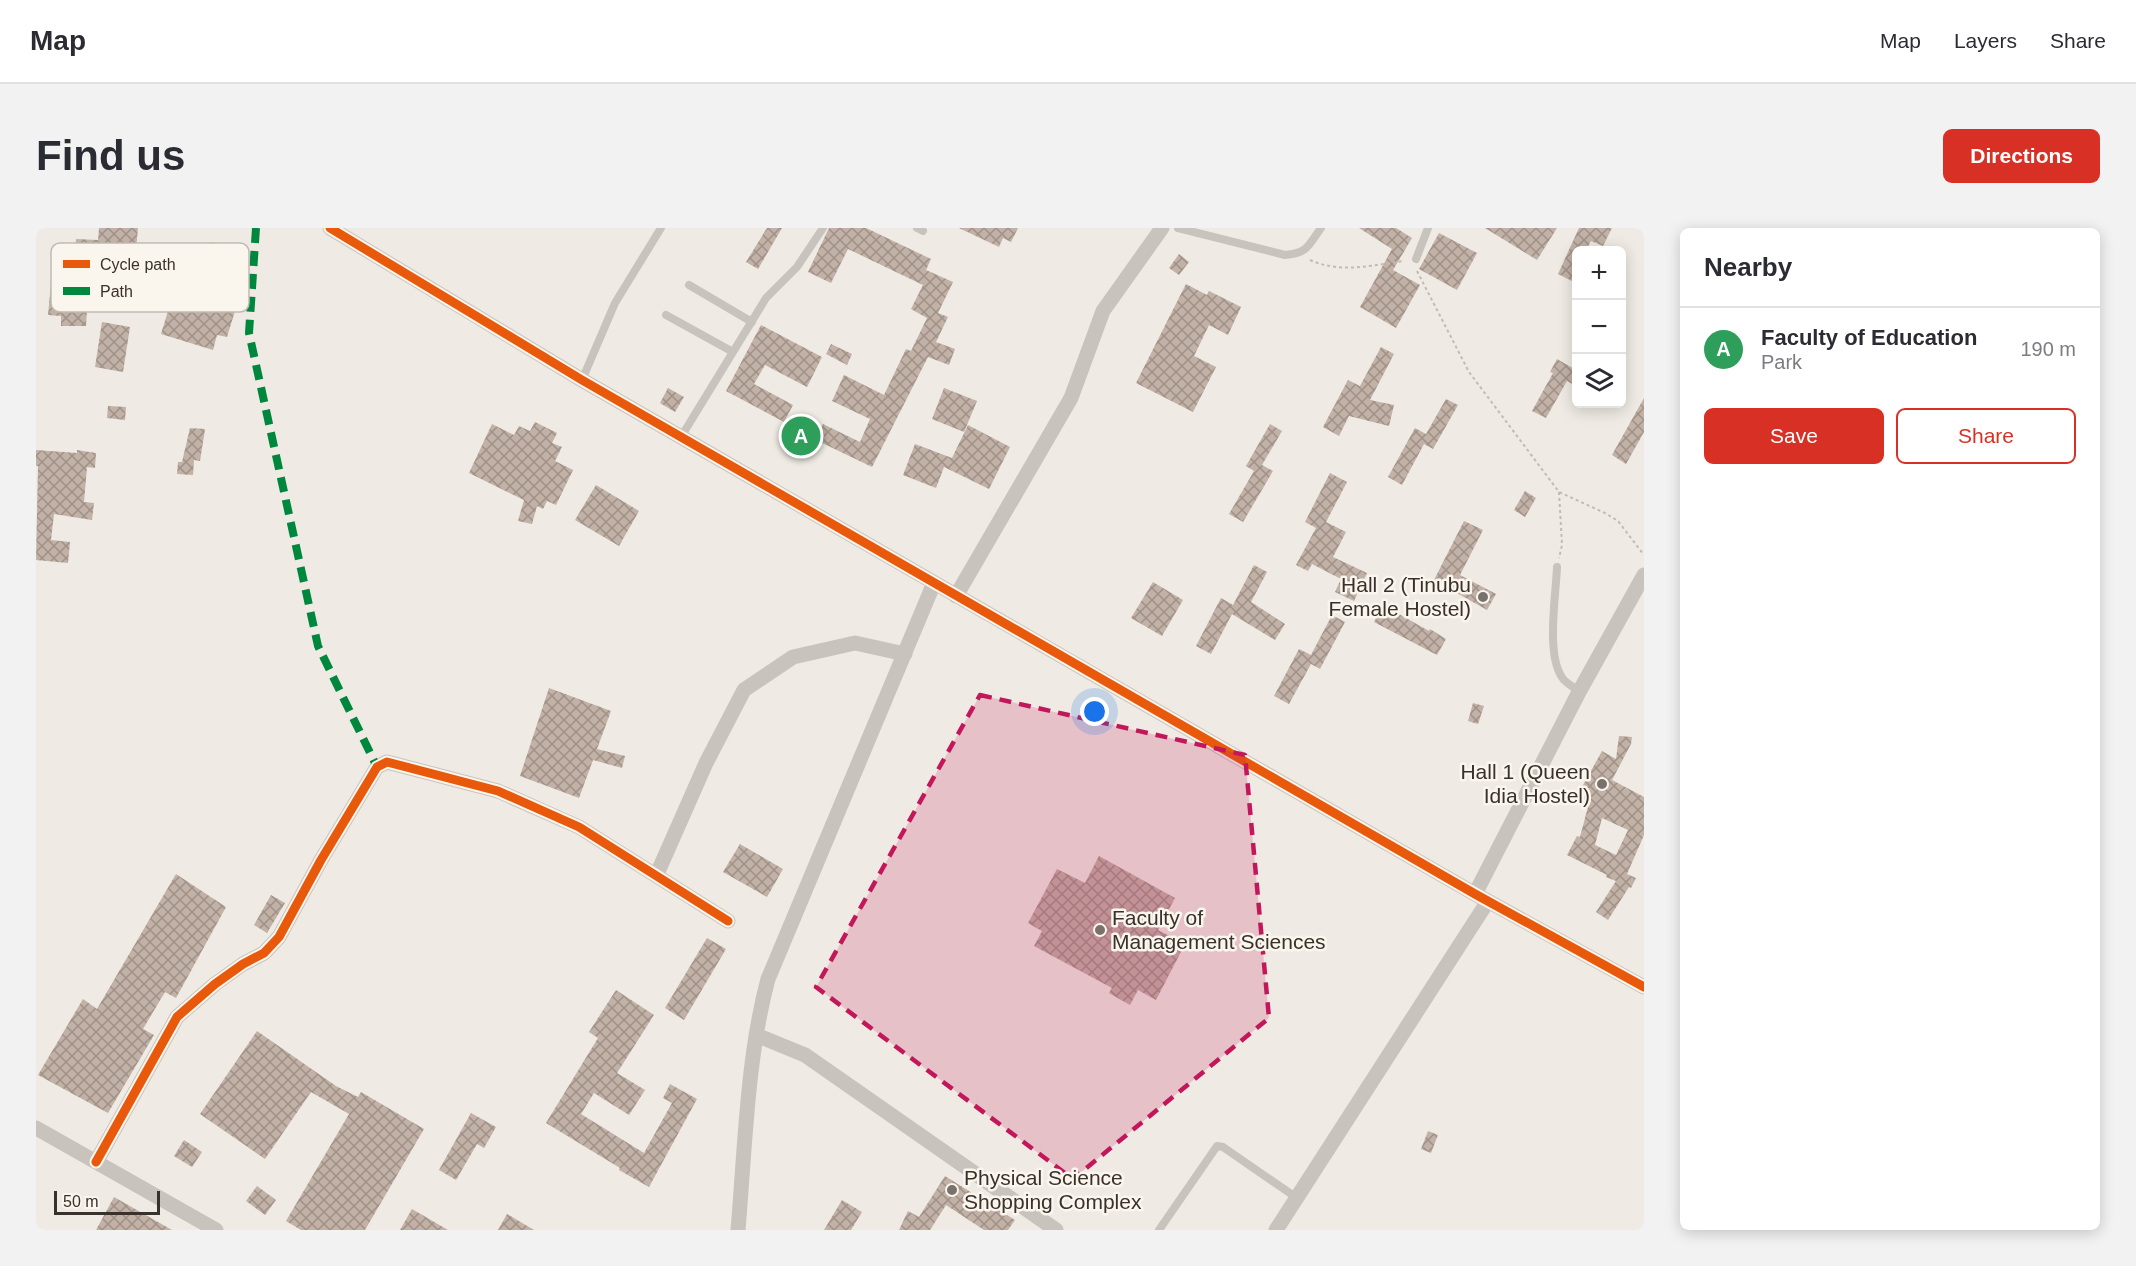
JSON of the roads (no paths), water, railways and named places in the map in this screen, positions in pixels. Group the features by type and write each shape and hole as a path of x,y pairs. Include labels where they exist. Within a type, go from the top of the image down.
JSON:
{"street":[{"path":"330,228 582,380 1481,897 1644,987"},
{"path":"957,596 1071,398 1103,312 1162,228"},
{"path":"1276,1230 1481,897 1579,692 1644,575"},
{"path":"738,1230 756,1035 759,1012 768,979 934,583"},
{"path":"657,874 706,763 744,690 793,657 855,643 904,654"},
{"path":"96,1162 177,1017 215,984 243,964 264,953 279,937 376,767 387,762 498,791 579,827 657,874 728,921"},
{"path":"756,1035 806,1055 1056,1230"},
{"path":"36,1128 216,1230"}],"lane":[{"path":"582,380 615,303 661,228"},
{"path":"681,437 766,298 797,267 823,228"},
{"path":"1178,228 1285,255 1300,254 1309,246 1321,228"},
{"path":"1416,259 1428,228"},
{"path":"689,285 752,322"},
{"path":"666,315 733,352"},
{"path":"1557,567 1554,653 1564,680 1579,692"},
{"path":"1159,1230 1217,1146 1223,1147 1297,1198"}],"place":[{"name":"Faculty of Education","path":"801,436"},
{"name":"Hall 2 (Tinubu Female Hostel)","path":"1483,597"},
{"name":"Hall 1 (Queen Idia Hostel)","path":"1602,784"},
{"name":"Faculty of Management Sciences","path":"1100,930"},
{"name":"Physical Science Shopping Complex","path":"952,1190"}]}
